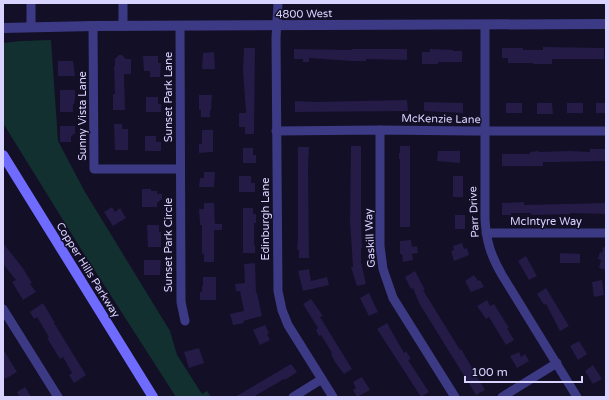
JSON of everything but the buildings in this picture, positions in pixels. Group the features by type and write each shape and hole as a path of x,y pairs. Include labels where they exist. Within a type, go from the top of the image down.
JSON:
{"main road":[{"name":"Copper Hills Parkway","path":"3,155 153,397"}],"street":[{"path":"31,3 31,27"},
{"path":"123,3 124,26"},
{"name":"Edinburgh Lane","path":"278,3 276,131 278,291 282,310 288,325 333,397"},
{"name":"4800 West","path":"3,28 94,26 606,24"},
{"name":"Parr Drive","path":"484,25 486,233 493,260 577,397"},
{"name":"Sunny Vista Lane","path":"94,26 94,169 180,169"},
{"name":"Sunset Park Lane","path":"180,26 180,169"},
{"name":"Gaskill Way","path":"380,130 380,246 383,269 393,298 455,397"},
{"name":"McKenzie Lane","path":"276,131 606,131"},
{"name":"Sunset Park Circle","path":"180,169 181,302 185,321"},
{"name":"McIntyre Way","path":"486,233 606,233"},
{"path":"3,309 58,397"},
{"path":"502,397 557,363"},
{"path":"294,397 322,379"}],"green space":[{"path":"51,40 58,141 85,192 170,331 177,355 202,394 207,391 211,397 176,397 81,249 3,123 3,43"}]}
